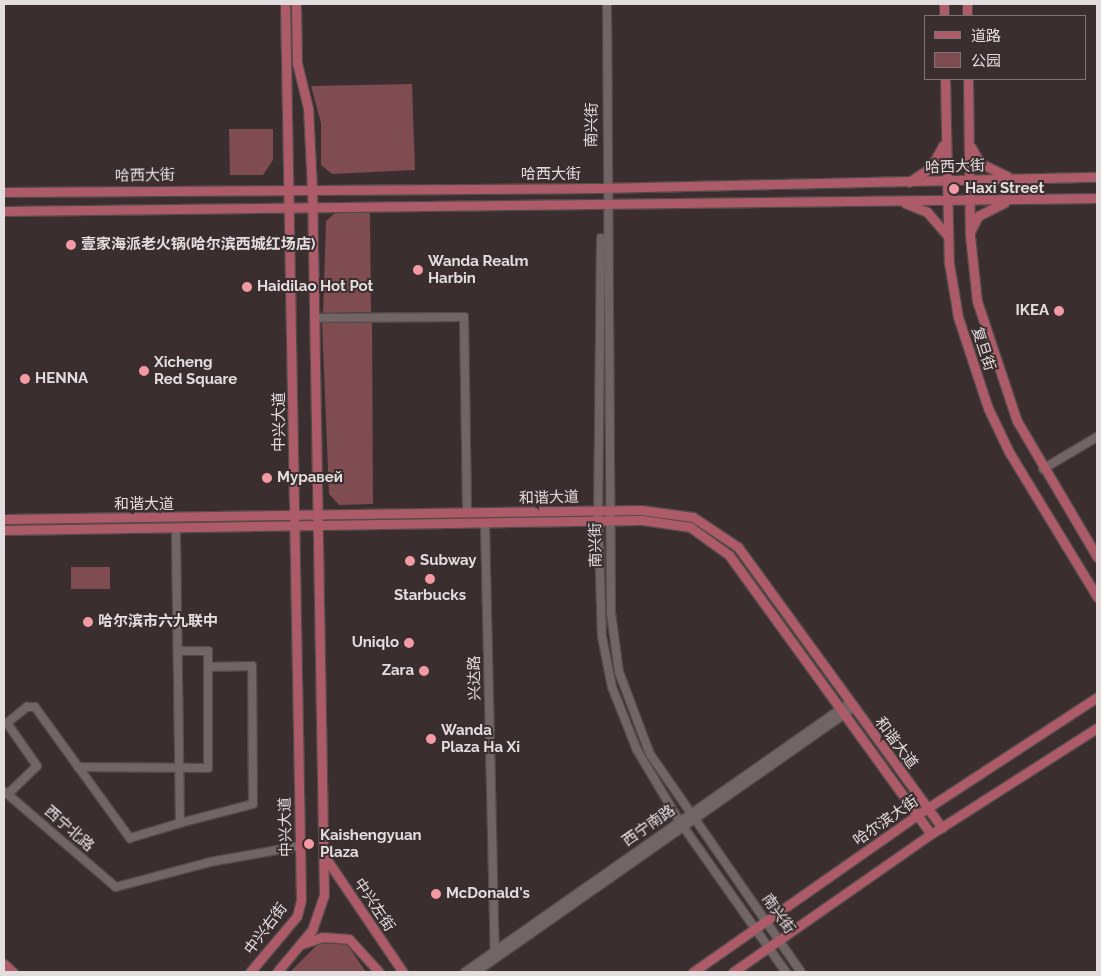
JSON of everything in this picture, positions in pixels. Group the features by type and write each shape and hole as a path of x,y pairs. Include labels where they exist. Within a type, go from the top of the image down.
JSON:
{"main road":[{"name":"中兴大道","path":"285,4 292,208 294,515 301,900"},
{"path":"277,972 300,946 317,921 324,895 316,514 312,189 308,108 298,63 296,4"},
{"name":"复旦街","path":"945,80 948,237 958,318 988,408 1009,452 1097,597"},
{"name":"复旦街","path":"968,80 970,236 977,301 1001,383 1043,469 1097,557"},
{"path":"908,182 931,167 945,135"},
{"path":"969,140 980,163 1016,179"},
{"name":"哈西大街","path":"4,192 291,188 602,188 1097,178"},
{"name":"哈西大街","path":"4,211 1097,198"},
{"path":"970,236 978,216 1014,199"},
{"path":"893,200 927,212 948,237"},
{"name":"和谐大道","path":"4,519 610,510 682,514 722,532 738,547 851,706 942,828"},
{"name":"和谐大道","path":"4,530 295,529 610,521 672,522 713,540 729,554 931,834"},
{"name":"哈尔滨大街","path":"693,972 917,815 1097,697"},
{"path":"733,972 931,834 1097,728"},
{"name":"中兴左街","path":"323,853 403,972"},
{"name":"中兴右街","path":"250,972 297,916 301,900"},
{"path":"300,946 322,937 349,939 378,972"},
{"path":"4,964 13,972"}],"street":[{"name":"南兴街","path":"603,4 602,188 611,613 619,672 645,745 691,818 801,972"},
{"name":"南兴街","path":"602,188 607,4"},
{"name":"南兴街","path":"603,203 598,522 602,630 612,687 637,750 682,824 786,972"},
{"path":"314,318 464,317 467,512"},
{"path":"1043,469 1097,437"},
{"name":"兴达路","path":"485,524 495,952"},
{"path":"176,529 180,823"},
{"path":"78,767 208,768 208,651 178,651"},
{"path":"6,793 37,766 7,723 27,707 35,707 130,838 253,804 252,666 208,667"},
{"name":"西宁南路","path":"465,972 851,706"},
{"name":"西宁北路","path":"6,793 116,888 210,862 300,846"},
{"name":"西宁南路","path":"476,972 682,824"}],"green space":[{"path":"412,84 415,170 332,174 321,165 321,123 311,86"},
{"path":"229,129 273,129 273,160 263,175 230,175"},
{"path":"370,212 371,312 323,313 326,221 335,213"},
{"path":"322,322 372,322 373,504 339,505 329,494"},
{"path":"71,567 110,567 110,589 71,589"},
{"path":"322,940 347,944 366,972 290,972"}],"place":[{"name":"Haxi Street","path":"954,189"},
{"name":"壹家海派老火锅(哈尔滨西城红场店)","path":"71,245"},
{"name":"Wanda Realm Harbin","path":"418,270"},
{"name":"Haidilao Hot Pot","path":"247,287"},
{"name":"IKEA","path":"1059,311"},
{"name":"Xicheng Red Square","path":"144,371"},
{"name":"HENNA","path":"25,379"},
{"name":"Муравей","path":"267,478"},
{"name":"Subway","path":"410,561"},
{"name":"Starbucks","path":"430,579"},
{"name":"哈尔滨市六九联中","path":"88,622"},
{"name":"Uniqlo","path":"409,643"},
{"name":"Zara","path":"424,671"},
{"name":"Wanda Plaza Ha Xi","path":"431,739"},
{"name":"Kaishengyuan Plaza","path":"309,844"},
{"name":"McDonald's","path":"436,894"}]}
